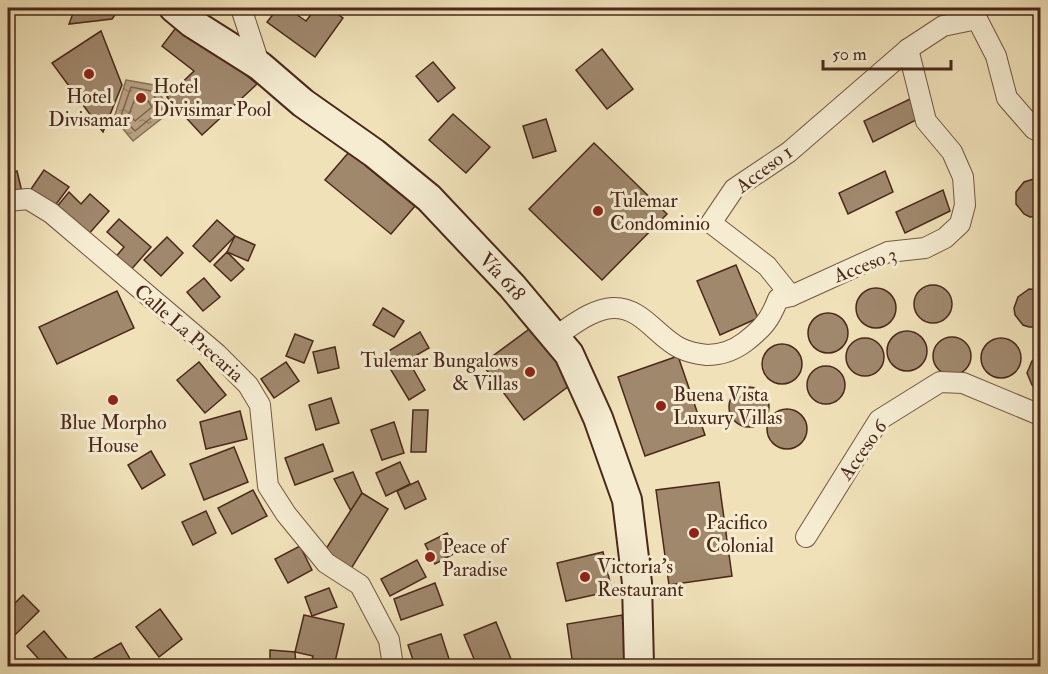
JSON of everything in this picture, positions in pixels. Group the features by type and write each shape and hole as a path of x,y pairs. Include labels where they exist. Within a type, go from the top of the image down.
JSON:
{"street":[{"name":"Vía 618","path":"174,8 192,23 260,66 303,103 374,153 429,198 512,286 569,354 598,418 627,500 637,583 639,666"},
{"path":"241,8 260,66"},
{"name":"Acceso 1","path":"791,296 767,266 711,223 734,189 789,152 908,49 943,26 976,19 996,56 1007,98 1034,129 1041,132"},
{"name":"Acceso 3","path":"791,296 888,252 925,248 945,238 960,224 965,205 963,177 952,152 926,121 908,49"},
{"name":"Calle La Precaria","path":"8,201 28,199 51,213 218,354 248,385 260,405 268,486 286,514 326,563 360,585 389,640 393,666"},
{"path":"556,336 593,313 615,308 636,314 678,347 699,354 719,355 735,350 763,328 778,298 791,296"},
{"name":"Acceso 6","path":"806,537 879,420 940,382 963,383 1041,415"}],"water":[{"name":"Hotel Divisimar Pool","path":"126,80 154,85 171,111 133,141 114,118"}],"building":[{"path":"75,8 120,8 112,19 69,24"},
{"path":"278,8 287,8 306,21 316,8 329,8 343,18 315,57 267,22"},
{"path":"181,21 257,84 202,135 167,97 194,71 162,46"},
{"name":"Hotel Divisamar","path":"101,31 122,85 103,132 52,63"},
{"path":"602,49 633,89 607,109 576,70"},
{"path":"433,62 455,88 438,102 416,76"},
{"path":"910,99 918,119 873,142 864,121"},
{"path":"453,114 490,147 466,173 429,140"},
{"path":"546,119 556,151 533,158 523,126"},
{"name":"Tulemar Condominio","path":"594,143 667,214 602,280 529,209"},
{"path":"355,145 421,199 391,234 325,180"},
{"path":"44,170 69,187 54,207 29,192"},
{"path":"17,171 22,192 8,195 8,174"},
{"path":"885,171 893,192 848,214 839,193"},
{"path":"1040,179 1040,216 1030,217 1024,214 1016,204 1016,192 1024,182"},
{"path":"943,190 950,211 905,233 896,212"},
{"path":"69,192 81,204 90,194 109,211 87,236 55,209"},
{"path":"119,219 151,247 129,272 114,259 124,247 107,232"},
{"path":"217,220 235,236 210,262 193,246"},
{"path":"235,236 255,245 248,261 227,252"},
{"path":"167,237 183,253 161,276 144,260"},
{"path":"227,252 244,269 231,281 214,265"},
{"path":"736,265 758,318 720,335 697,281"},
{"path":"204,278 220,297 203,311 187,292"},
{"path":"933,285 947,290 952,304 947,318 933,323 919,318 914,304 919,290"},
{"path":"876,288 890,294 896,308 890,322 876,328 862,322 856,308 862,294"},
{"path":"1029,289 1040,290 1040,327 1023,325 1015,315 1014,308 1018,297"},
{"path":"117,291 134,328 57,364 39,327"},
{"path":"383,308 404,321 394,337 373,325"},
{"path":"828,313 842,319 848,333 842,347 828,353 814,347 808,333 814,319"},
{"name":"Tulemar Bungalows & Villas","path":"536,324 578,379 524,420 482,364"},
{"path":"907,331 921,337 927,351 921,365 907,371 893,365 887,351 893,337"},
{"path":"420,332 429,348 408,360 425,390 409,400 382,355"},
{"path":"295,334 313,341 304,363 286,356"},
{"path":"952,337 966,342 971,356 966,370 952,375 938,370 933,356 938,342"},
{"path":"865,338 879,343 884,357 879,371 865,376 851,371 846,357 851,343"},
{"path":"1001,338 1015,344 1021,358 1015,372 1001,378 987,372 981,358 987,344"},
{"path":"782,344 796,350 802,364 796,378 782,384 768,378 762,364 768,350"},
{"path":"335,347 339,368 318,373 313,352"},
{"path":"1040,355 1040,391 1032,385 1027,373 1032,361"},
{"name":"Buena Vista Luxury Villas","path":"678,356 705,435 645,456 618,377"},
{"path":"199,362 226,395 205,413 177,380"},
{"path":"286,362 299,381 274,398 261,379"},
{"path":"826,366 840,371 845,385 840,399 826,404 812,399 807,385 812,371"},
{"path":"749,387 763,393 769,407 763,421 749,427 735,421 729,407 735,393"},
{"path":"331,398 339,423 316,430 309,405"},
{"path":"787,409 801,415 807,429 801,443 787,449 773,443 767,429 773,415"},
{"path":"413,410 428,410 426,452 411,452"},
{"path":"240,411 247,439 206,449 200,422"},
{"path":"394,422 404,453 382,460 371,430"},
{"path":"323,444 333,471 295,485 285,458"},
{"path":"234,447 248,482 204,500 190,464"},
{"path":"151,451 165,475 142,489 128,465"},
{"path":"400,462 410,484 386,496 376,473"},
{"path":"353,472 362,493 351,511 334,479"},
{"path":"418,481 426,499 405,509 397,491"},
{"name":"Pacifico Colonial","path":"719,482 732,576 669,585 656,490"},
{"path":"253,490 267,516 232,534 218,508"},
{"path":"362,493 388,509 349,572 322,555"},
{"path":"206,511 216,533 193,545 182,522"},
{"path":"447,533 457,552 435,564 425,544"},
{"path":"300,546 312,570 288,583 275,559"},
{"name":"Victoria's Restaurant","path":"603,552 612,591 566,601 557,563"},
{"path":"417,560 426,577 390,596 381,579"},
{"path":"435,583 443,605 401,620 394,599"},
{"path":"329,588 337,607 312,616 305,597"},
{"path":"23,595 39,611 15,635 8,627 8,610"},
{"path":"160,609 182,639 159,657 136,627"},
{"path":"304,615 344,624 334,666 310,666 313,656 295,652"},
{"path":"622,615 628,662 573,666 567,624"},
{"path":"496,622 511,659 491,666 477,666 464,635"},
{"path":"44,631 69,661 63,666 45,666 27,646"},
{"path":"441,634 450,662 435,666 415,666 408,645"},
{"path":"121,643 134,666 80,666"},
{"path":"270,650 295,652 296,666 270,666"}],"place":[{"name":"Hotel Divisamar","path":"89,74"},
{"name":"Hotel Divisimar Pool","path":"141,98"},
{"name":"Tulemar Condominio","path":"598,211"},
{"name":"Tulemar Bungalows & Villas","path":"530,372"},
{"name":"Blue Morpho House","path":"113,400"},
{"name":"Buena Vista Luxury Villas","path":"661,406"},
{"name":"Pacifico Colonial","path":"694,533"},
{"name":"Peace of Paradise","path":"430,557"},
{"name":"Victoria's Restaurant","path":"585,577"}]}
